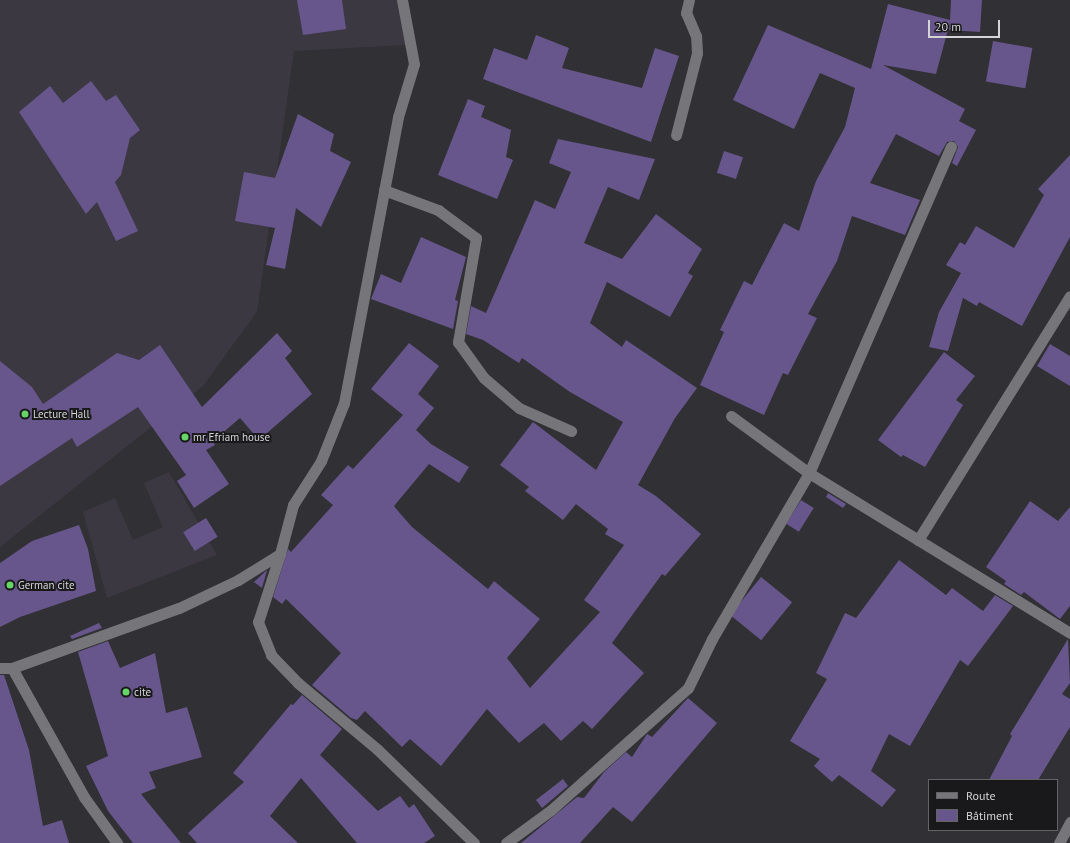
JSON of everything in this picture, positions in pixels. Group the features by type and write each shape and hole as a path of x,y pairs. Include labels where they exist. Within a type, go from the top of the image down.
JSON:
{"street":[{"path":"402,0 414,64 398,117 344,403 321,460 293,505 280,554 258,622 271,654 298,683 377,749 474,843"},
{"path":"676,135 697,53 696,36 686,14 689,0"},
{"path":"506,843 551,810 688,688 712,639 810,473 951,147"},
{"path":"384,190 438,210 476,238 458,342 484,378 519,408 571,431"},
{"path":"918,540 1070,296"},
{"path":"731,416 810,473 1070,633"},
{"path":"0,668 12,668 179,608 238,580 280,554"},
{"path":"12,668 84,797 117,843"},
{"path":"1059,843 1070,822"}],"shaded area":[{"path":"0,0 400,0 407,45 294,51 257,312 203,386 0,547"},
{"path":"169,472 217,555 107,598 83,512 115,498 133,540 163,527 144,483"}],"building":[{"path":"297,0 342,0 346,29 303,35"},
{"path":"951,0 982,0 980,32 949,30 950,22 936,74 883,65 965,109 959,121 976,130 957,166 952,163 958,147 954,141 947,142 939,156 896,134 870,183 920,200 905,235 852,216 837,261 808,314 817,318 788,375 783,373 764,415 700,385 724,332 720,330 744,281 752,285 784,223 799,231 816,181 845,127 855,88 820,73 794,129 733,100 768,25 871,69 888,4 950,20"},
{"path":"536,35 569,48 562,68 642,88 655,48 679,56 651,142 483,79 494,48 527,60"},
{"path":"993,41 1032,48 1025,88 986,81"},
{"path":"91,81 106,101 116,95 140,130 130,138 121,175 115,182 138,231 116,241 97,202 86,214 19,112 50,86 63,103"},
{"path":"468,99 485,106 481,117 511,130 506,157 513,160 497,199 438,175"},
{"path":"298,114 334,134 330,151 351,162 321,227 296,208 285,269 266,265 275,228 235,221 244,172 275,178"},
{"path":"558,139 655,159 639,200 608,187 584,243 622,259 656,214 702,249 688,273 693,276 670,317 607,282 590,323 622,347 626,340 697,388 675,418 638,485 656,496 701,534 665,576 662,574 612,643 644,673 592,729 583,721 561,741 544,723 519,743 487,709 441,766 410,739 402,747 365,711 357,720 351,718 312,685 341,653 286,599 282,604 273,597 288,549 291,552 333,505 321,495 348,465 353,469 403,415 371,389 409,343 439,366 418,394 434,408 416,430 431,444 469,467 459,483 429,464 394,506 412,527 488,589 494,581 540,619 507,658 530,688 600,612 584,600 624,545 605,534 608,529 576,504 563,520 525,491 529,487 500,465 533,422 596,470 623,422 570,392 522,358 519,363 483,340 466,334 471,306 486,313 535,200 555,209 571,172 549,163"},
{"path":"724,151 743,157 736,179 717,173"},
{"path":"1070,155 1070,237 1022,326 979,302 977,306 963,298 948,351 929,347 939,312 961,273 946,265 960,242 965,245 976,226 1014,248 1044,195 1038,189"},
{"path":"421,237 466,257 455,300 458,301 453,329 371,299 381,274 401,283"},
{"path":"277,333 292,351 285,358 312,394 259,440 240,418 213,441 215,445 206,450 229,484 194,508 177,481 186,475 138,407 77,447 72,438 0,486 0,361 32,387 43,404 117,353 139,360 160,345 202,407"},
{"path":"1050,344 1070,356 1070,386 1037,366"},
{"path":"944,352 975,376 956,400 963,405 925,467 903,455 901,457 878,440"},
{"path":"828,493 846,504 843,508 826,497"},
{"path":"801,500 814,508 799,532 786,524"},
{"path":"1030,501 1058,521 1070,507 1070,606 1060,619 1024,592 1021,595 1004,584 1006,581 986,567"},
{"path":"206,518 218,537 195,551 183,532"},
{"path":"79,525 88,549 96,591 20,617 0,627 0,563 32,541"},
{"path":"899,560 946,595 952,588 983,611 995,595 1013,606 968,666 960,660 910,746 889,734 871,771 896,790 882,807 839,775 832,782 814,766 820,759 790,741 827,679 816,673 845,613 856,618"},
{"path":"267,570 262,588 254,582"},
{"path":"761,577 792,602 761,640 730,615"},
{"path":"99,623 102,628 72,639 70,636"},
{"path":"1068,639 1070,683 1062,694 1070,699 1070,727 1039,779 990,779 1012,736 1010,734"},
{"path":"108,641 120,668 155,653 166,713 187,707 202,757 149,772 156,788 141,794 181,843 133,843 108,811 86,766 108,756 78,652"},
{"path":"0,675 4,675 29,750 43,826 62,820 69,843 0,843"},
{"path":"302,695 342,729 320,755 378,811 400,796 409,808 414,804 435,836 424,843 357,843 301,778 270,816 298,843 197,843 188,833 244,782 233,773 291,704 293,705"},
{"path":"688,698 717,723 632,822 613,807 580,843 521,843 577,797 584,798 604,772 626,752 632,757 647,734 652,737"},
{"path":"563,779 568,786 542,808 536,800"}],"place":[{"name":"Lecture Hall","path":"25,414"},
{"name":"mr Efriam house","path":"185,437"},
{"name":"German cite","path":"10,585"},
{"name":"cite","path":"126,692"}]}
